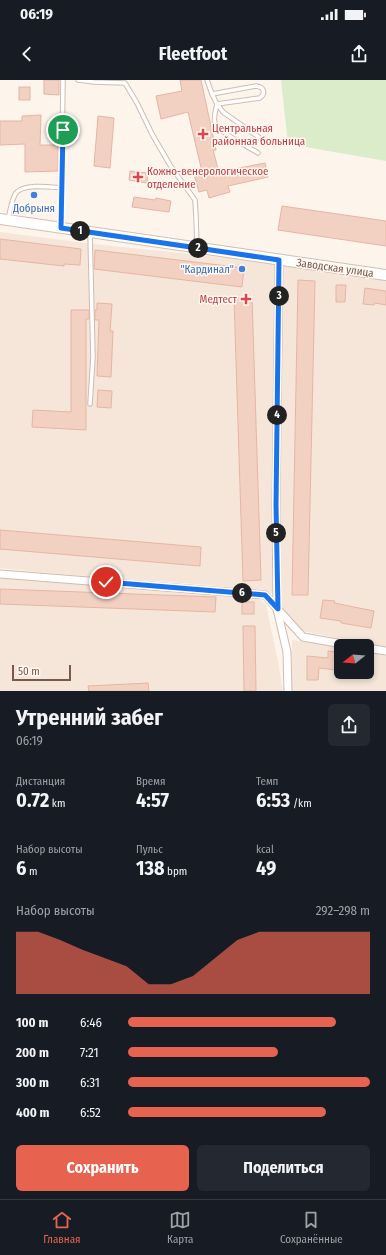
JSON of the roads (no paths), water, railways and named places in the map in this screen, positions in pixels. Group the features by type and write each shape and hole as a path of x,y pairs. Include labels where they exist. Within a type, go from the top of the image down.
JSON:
{"street":[{"name":"Заводская улица","path":"4,220 386,275"},
{"path":"279,260 276,505 278,609 286,652 288,691"},
{"path":"0,574 265,595 303,637 334,642"},
{"path":"374,649 386,652"}],"lane":[{"path":"61,228 63,80"},
{"path":"78,80 94,82 125,82 170,165 195,200 197,248"},
{"path":"208,80 212,94 217,104 224,112 264,141"},
{"path":"212,94 256,86 261,86 264,92 263,96 260,98 217,104"},
{"path":"217,104 215,111 215,123 220,130 258,153"},
{"path":"4,220 15,194 20,189 40,187 62,188"},
{"path":"90,232 93,357 90,404"}],"place":[{"name":"Центральная районная больница","path":"203,134"},
{"name":"Кожно-венерологическое отделение","path":"138,177"},
{"name":"Добрыня","path":"34,195"},
{"name":"\"Кардинал\"","path":"242,269"},
{"name":"Медтест","path":"246,299"}]}
